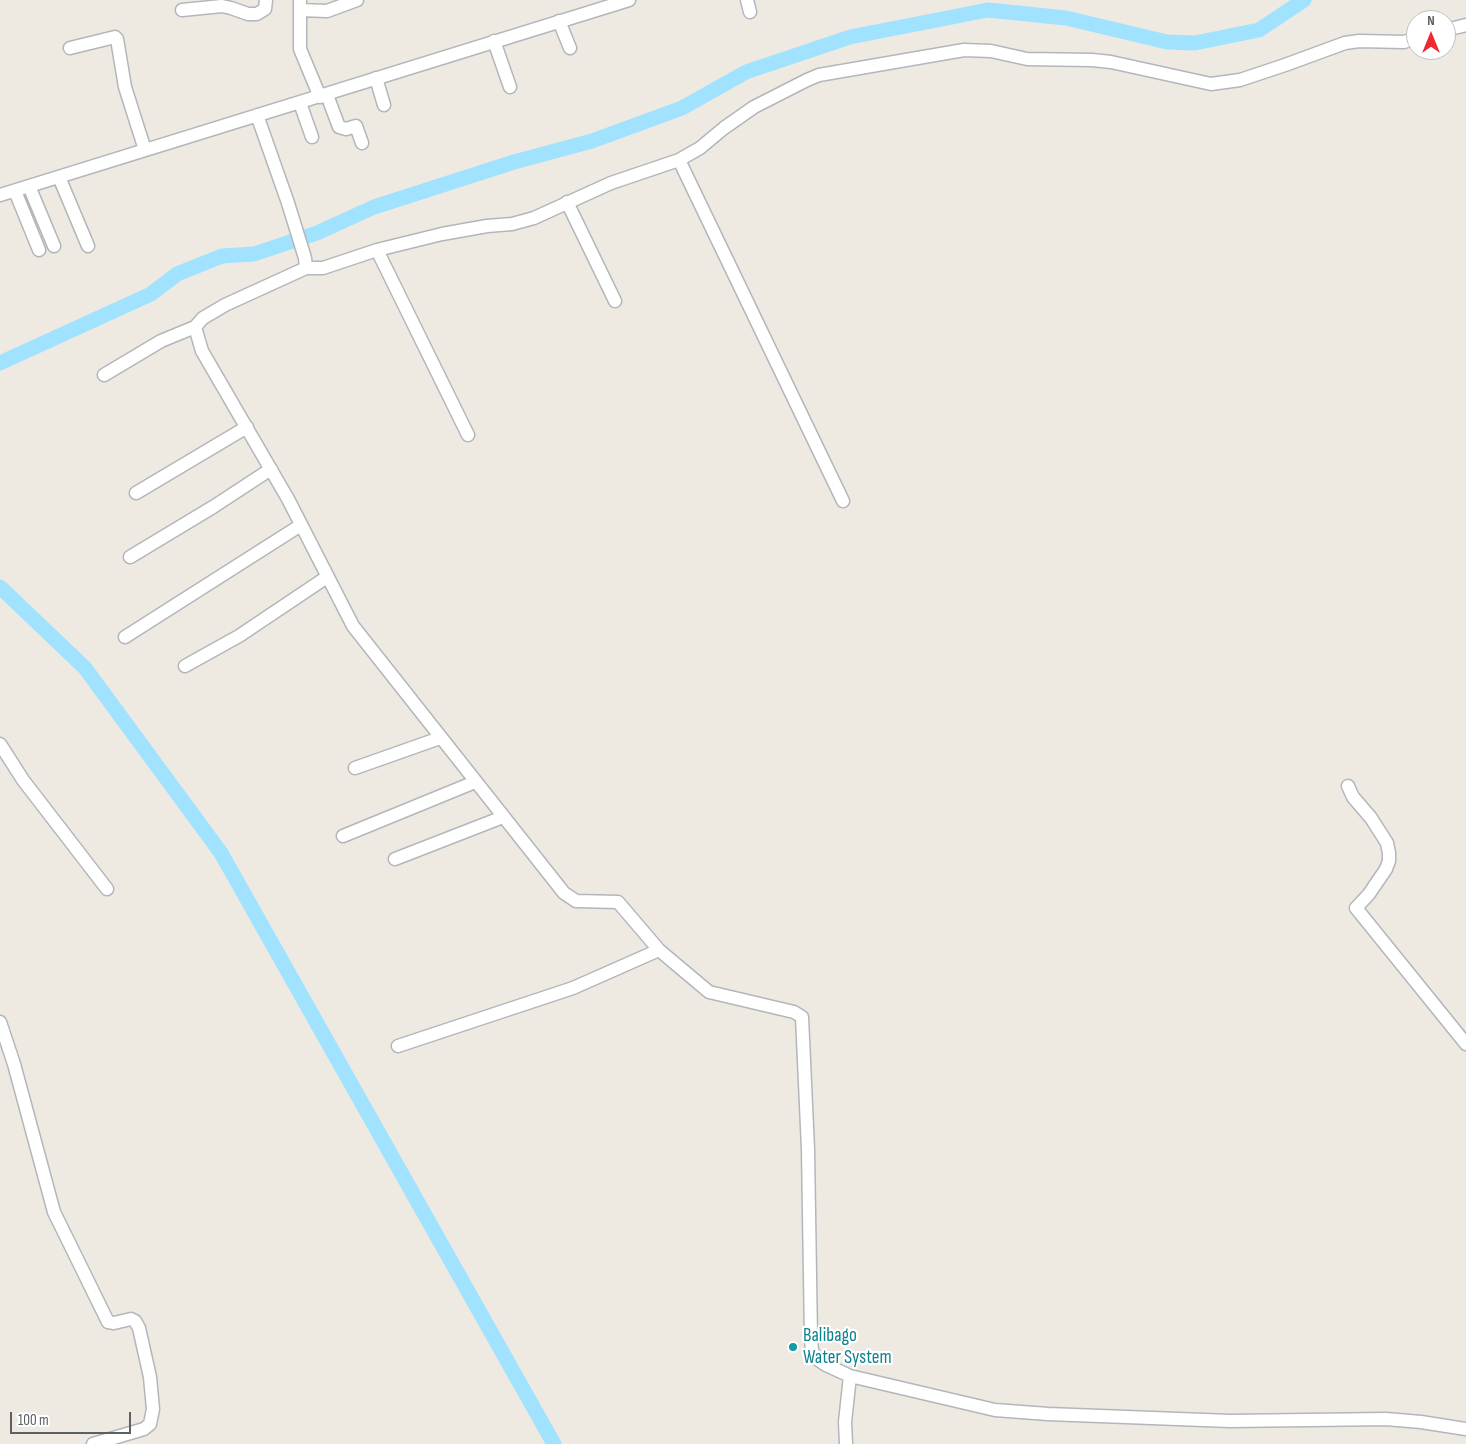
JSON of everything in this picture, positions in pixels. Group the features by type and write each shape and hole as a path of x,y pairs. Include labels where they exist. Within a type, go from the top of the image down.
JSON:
{"street":[{"path":"182,10 222,6 248,14 257,14 265,9 266,0"},
{"path":"357,0 326,11 300,5 300,49 339,127 346,129 356,126 362,143"},
{"path":"0,195 629,0"},
{"path":"559,21 570,48"},
{"path":"70,48 115,37 117,39 125,87 145,150"},
{"path":"104,376 161,341 195,327 203,318 225,305 306,268 323,268 377,250 472,228 512,224 534,218 611,183 679,160 700,148 754,107 807,80 838,72 964,50 990,51 1027,59 1102,61 1211,84 1240,80 1345,43 1359,40 1406,41"},
{"path":"494,41 510,87"},
{"path":"376,78 384,105"},
{"path":"300,103 312,137"},
{"path":"257,115 301,244 306,268"},
{"path":"679,160 843,501"},
{"path":"59,177 88,246"},
{"path":"29,186 54,246"},
{"path":"15,191 39,250"},
{"path":"567,202 615,301"},
{"path":"377,250 468,435"},
{"path":"195,327 202,351 271,469 353,626 475,782 569,897 576,901 618,902 659,950 709,992 794,1012 802,1017 808,1149 812,1351 817,1359 826,1366 850,1376 995,1410 1048,1414 1230,1421 1386,1419 1466,1429"},
{"path":"136,493 247,427"},
{"path":"130,557 271,469"},
{"path":"125,637 301,525"},
{"path":"186,666 239,636 326,576"},
{"path":"355,768 440,738"},
{"path":"0,744 23,780 107,889"},
{"path":"343,836 475,782"},
{"path":"1348,786 1353,797 1371,818 1387,842 1389,853 1386,869 1369,894 1356,908 1466,1044"},
{"path":"395,859 503,817"},
{"path":"398,1046 573,988 659,950"},
{"path":"0,1022 14,1064 54,1212 108,1322 114,1323 131,1319 135,1321 150,1377 153,1409 150,1424 144,1429 93,1444"},
{"path":"846,1444 844,1422 850,1376"}],"waterway":[{"path":"0,363 151,294 177,274 222,256 254,254 317,233 374,207 514,162 592,141 682,108 746,72 850,37 988,10 1066,18 1167,42 1195,43 1259,30 1304,0"},
{"path":"0,587 85,668 221,853 554,1444"}],"place":[{"name":"Balibago Water System","path":"793,1347"}]}
